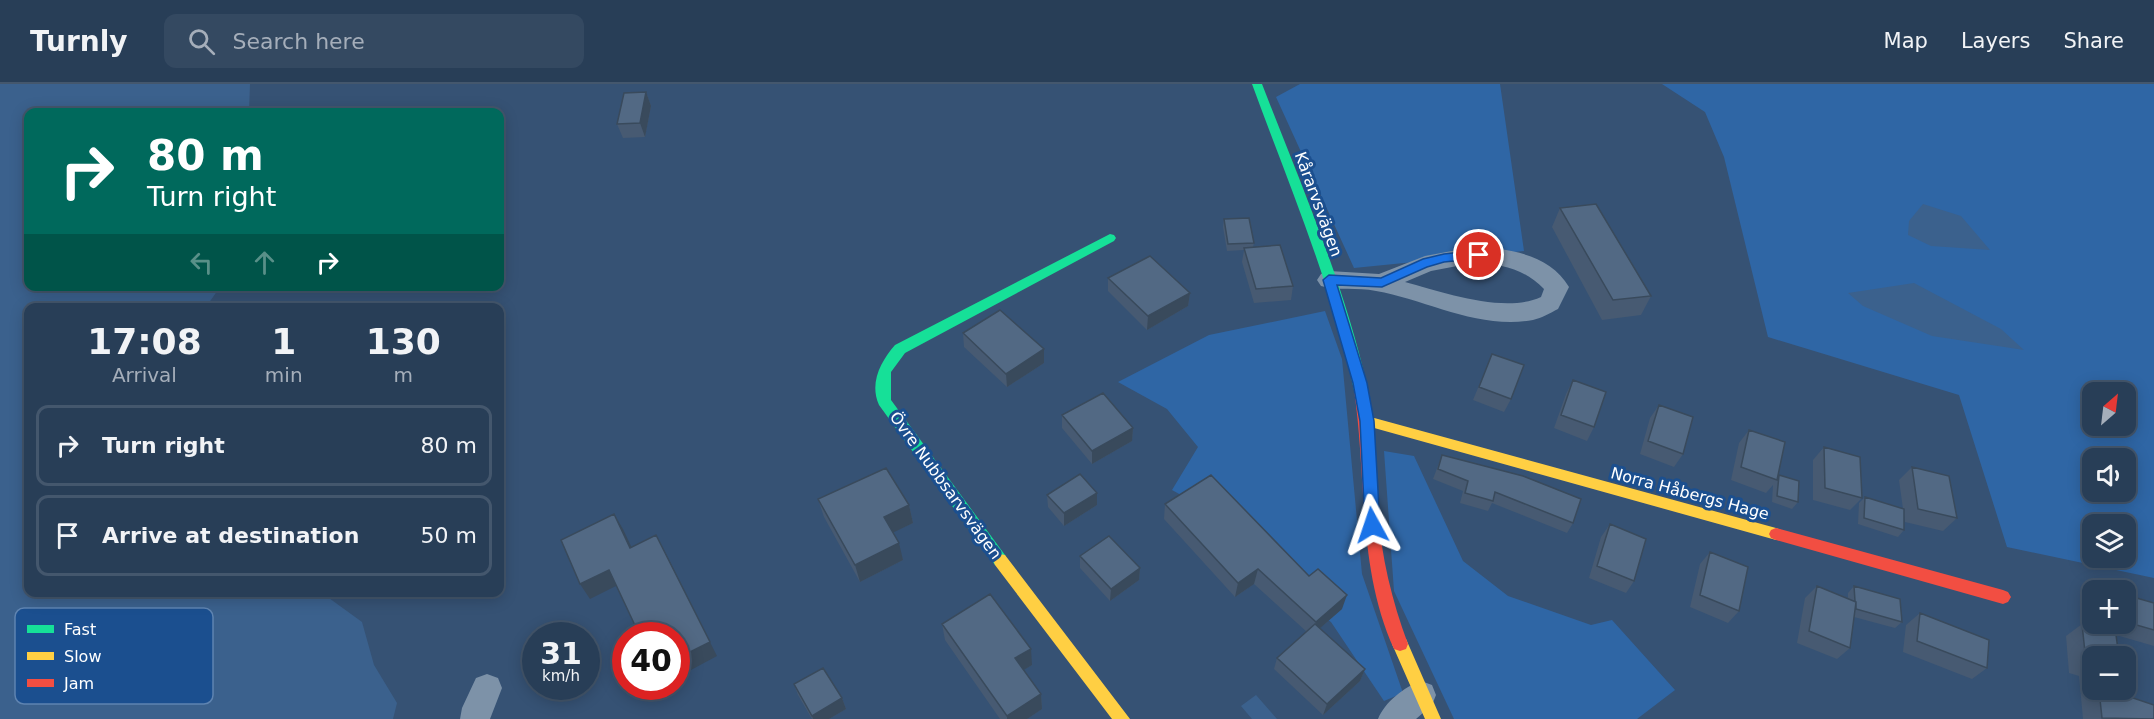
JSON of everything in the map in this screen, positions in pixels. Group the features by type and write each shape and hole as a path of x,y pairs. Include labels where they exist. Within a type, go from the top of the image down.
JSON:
{"street":[{"name":"Kårarvsvägen","path":"1257,84 1329,280 1360,383 1367,421 1374,547 1388,611 1399,646 1427,707"},
{"name":"Övre Nubbsarvsvägen","path":"1110,238 900,349 887,361 882,372 881,386 884,401 1014,579 1122,719"},
{"path":"1329,280 1382,283 1466,308 1503,312 1536,309 1551,303 1557,295 1557,287 1548,275 1532,266 1517,260 1479,255 1444,258 1423,264 1382,283"},
{"name":"Norra Håbergs Hage","path":"1367,421 2003,597"},
{"path":"475,719 477,708 487,688"},
{"path":"1393,719 1427,707"}],"shaded area":[{"path":"0,84 250,84 249,108 24,108 24,291 217,291 209,303 24,303 24,597 328,597 362,622 374,665 397,703 393,719 0,719"},
{"path":"1300,84 1500,84 1524,251 1354,268 1276,97"},
{"path":"1662,84 2154,84 2154,578 2107,568 2136,568 2136,514 2082,514 2082,563 2007,547 1959,395 1768,337 1724,157 1705,112"},
{"path":"1923,204 1961,216 1990,250 1931,246 1908,235 1909,221"},
{"path":"1914,283 2001,329 2024,350 1932,336 1863,306 1848,293"},
{"path":"1325,311 1342,359 1362,574 1403,693 1384,701 1331,622 1295,597 1201,506 1172,490 1198,447 1167,409 1118,382 1209,335"},
{"path":"1384,451 1414,456 1463,561 1508,596 1591,625 1612,620 1675,690 1637,719 1454,719 1394,591"},
{"path":"1256,695 1277,719 1252,719 1241,706"}],"building":[{"path":"646,92 640,123 617,124 624,93"},
{"path":"1596,204 1651,296 1613,300 1560,208"},
{"path":"1249,218 1254,243 1228,244 1224,219"},
{"path":"1280,245 1293,286 1256,289 1244,248"},
{"path":"1150,256 1190,293 1148,316 1108,278"},
{"path":"1000,310 1044,349 1006,374 963,333"},
{"path":"1492,354 1524,365 1511,399 1479,387"},
{"path":"1573,380 1606,392 1594,427 1561,415"},
{"path":"1103,393 1133,428 1092,451 1062,415"},
{"path":"1659,405 1693,417 1683,454 1648,441"},
{"path":"1749,430 1785,442 1777,480 1741,467"},
{"path":"1824,447 1860,457 1862,498 1825,488"},
{"path":"1442,455 1523,476 1581,499 1573,523 1495,492 1493,501 1465,493 1468,481 1438,469"},
{"path":"1912,467 1949,476 1957,518 1918,509"},
{"path":"886,468 909,505 884,517 899,543 855,565 818,499"},
{"path":"1080,474 1097,493 1064,513 1047,495"},
{"path":"1211,475 1309,576 1318,569 1347,595 1316,622 1258,569 1238,583 1165,504"},
{"path":"1779,475 1799,481 1798,502 1777,496"},
{"path":"1865,497 1904,509 1904,530 1864,518"},
{"path":"614,514 630,548 656,535 710,642 690,652 690,622 633,622 609,570 580,584 561,540"},
{"path":"1610,524 1646,539 1634,581 1597,566"},
{"path":"1109,536 1140,568 1111,589 1080,556"},
{"path":"1710,552 1748,567 1739,611 1700,595"},
{"path":"1817,586 1856,602 1850,648 1809,631"},
{"path":"1854,586 1900,599 1902,622 1856,609"},
{"path":"990,594 1031,649 1015,658 1041,694 1007,716 942,624"},
{"path":"2136,598 2154,603 2154,630 2136,625"},
{"path":"1920,613 1989,640 1987,668 1917,641"},
{"path":"1315,624 1365,669 1327,704 1277,658"},
{"path":"2083,634 2116,635 2118,646 2084,646"},
{"path":"823,668 842,698 812,716 794,684"},
{"path":"2136,699 2154,705 2154,719 2102,718 2100,700"}],"traffic: fast":[{"path":"1257,84 1330,278 1352,348 1361,390"},
{"path":"1000,560 884,401 883,379 887,366 900,349 1110,238"}],"traffic: slow":[{"path":"1367,421 1776,534"},
{"path":"1000,560 1122,719"},
{"path":"1400,644 1433,719"}],"traffic: jam":[{"path":"1361,390 1374,543 1386,602 1400,644"},
{"path":"1776,534 2003,597"}],"route":[{"path":"1372,525 1367,421 1360,383 1329,280 1382,283 1423,264 1444,258 1479,255"}]}
